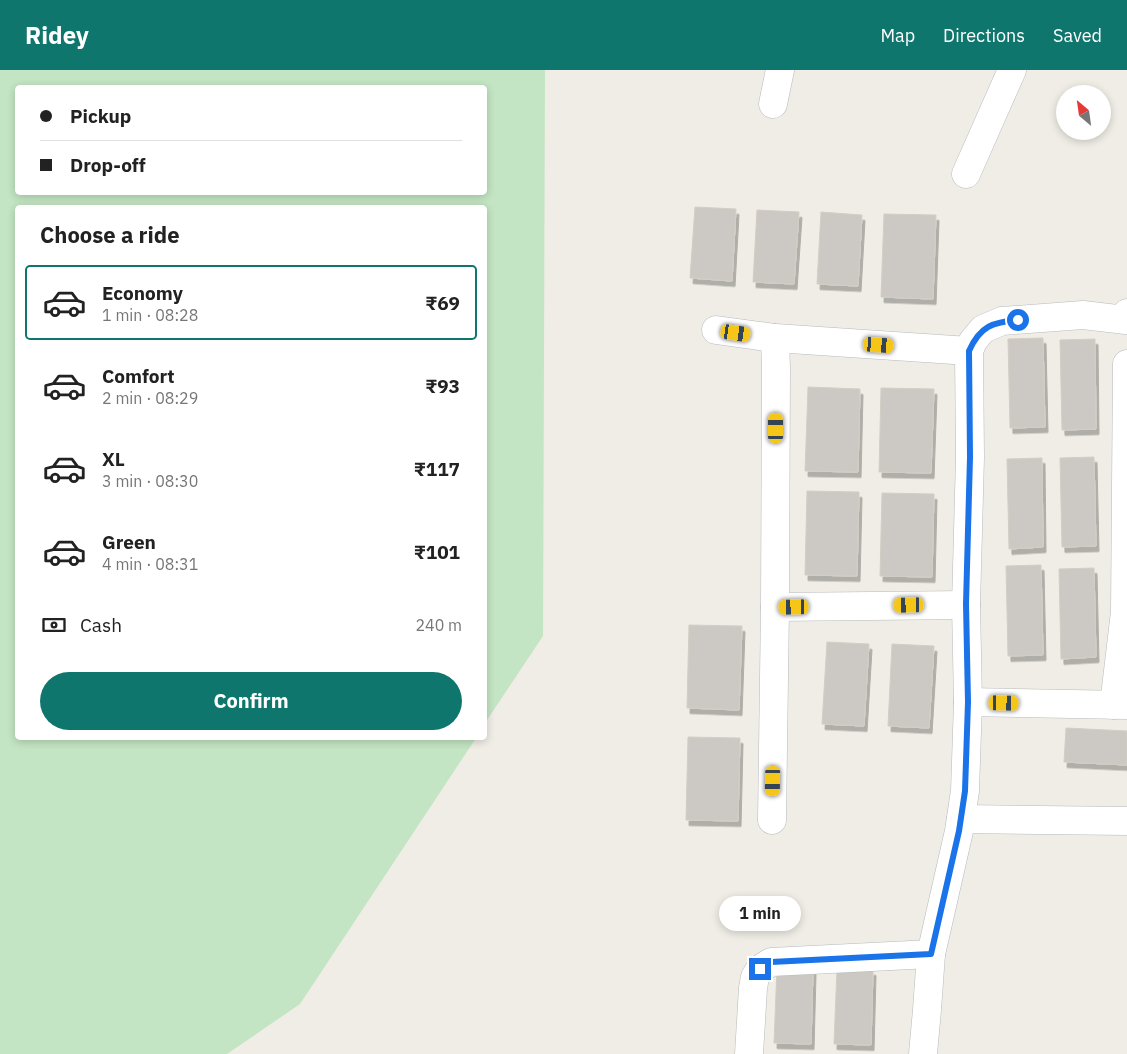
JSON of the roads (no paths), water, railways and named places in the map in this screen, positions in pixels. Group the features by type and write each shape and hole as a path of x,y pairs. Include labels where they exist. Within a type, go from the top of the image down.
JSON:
{"street":[{"path":"773,104 780,70"},
{"path":"966,174 1012,70"},
{"path":"923,1054 931,954 959,831 965,791 968,702 966,604 970,457 969,351 973,341 983,329 1002,321 1083,315 1127,324"},
{"path":"716,330 775,338 969,351"},
{"path":"772,820 775,607 775,338"},
{"path":"968,702 1120,705 1126,612 1127,364"},
{"path":"775,607 966,604"},
{"path":"960,819 1127,821"},
{"path":"749,1054 752,988 755,977 760,969 771,962 931,954"}]}
